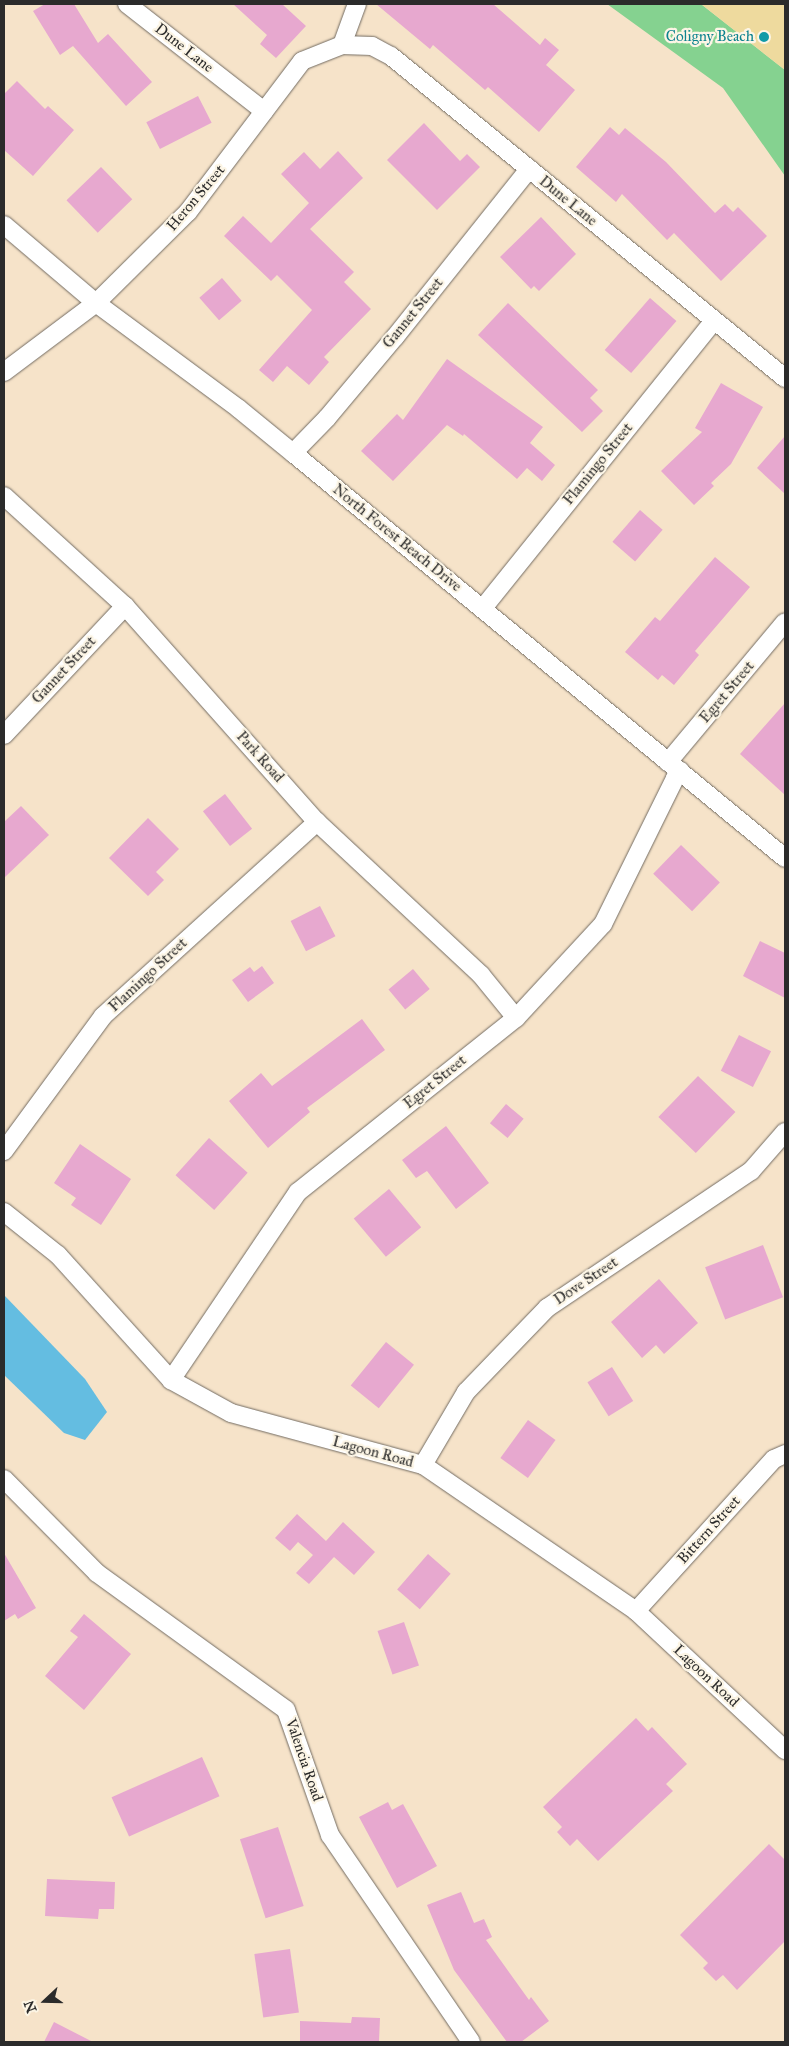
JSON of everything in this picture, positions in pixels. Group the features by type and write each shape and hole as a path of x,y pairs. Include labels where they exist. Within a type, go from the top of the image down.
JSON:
{"street":[{"name":"Dune Lane","path":"127,4 264,111"},
{"path":"342,45 357,4"},
{"name":"Dune Lane","path":"342,45 372,46 391,56 785,378"},
{"name":"Heron Street","path":"4,372 96,303 188,212 302,61 342,45"},
{"name":"Gannet Street","path":"293,453 327,418 382,352 529,169"},
{"name":"North Forest Beach Drive","path":"4,225 96,303 238,409 293,453 785,858"},
{"name":"Flamingo Street","path":"483,608 714,321"},
{"name":"Park Road","path":"4,496 125,606 317,822 481,975 516,1018"},
{"name":"Gannet Street","path":"4,735 125,606"},
{"name":"Egret Street","path":"171,1380 298,1192 516,1018 603,924 675,778 674,767 785,622"},
{"name":"Flamingo Street","path":"4,1151 103,1016 317,822"},
{"name":"Dove Street","path":"422,1465 466,1392 547,1308 752,1170 785,1132"},
{"name":"Lagoon Road","path":"4,1212 58,1255 171,1380 231,1413 422,1465 636,1611 785,1750"},
{"name":"Bittern Street","path":"636,1611 774,1459 785,1454"},
{"name":"Valencia Road","path":"4,1479 97,1573 286,1710 330,1835 471,2042"}],"green space":[{"path":"607,4 701,4 785,70 785,176 723,88"}],"sand":[{"name":"Coligny Beach","path":"701,4 785,4 785,70"}],"water":[{"path":"4,1295 85,1379 107,1412 85,1440 64,1433 4,1375"}],"building":[{"path":"45,4 74,4 98,43 108,34 152,82 126,106 73,46 60,55 33,11"},
{"path":"233,4 282,4 306,26 276,58 260,44 267,35"},
{"path":"376,4 493,4 540,45 545,38 559,50 546,65 575,90 539,132 488,87 485,90 433,45 430,49"},
{"path":"17,81 45,109 48,106 74,130 33,176 4,150 4,94"},
{"path":"198,96 212,123 160,149 146,122"},
{"path":"424,123 460,161 467,154 480,167 437,210 387,160"},
{"path":"610,127 619,135 625,128 666,162 715,213 725,204 733,212 738,207 767,236 721,281 674,233 667,240 622,194 616,202 576,167"},
{"path":"338,151 363,178 310,229 354,272 344,282 371,309 324,357 329,362 309,385 287,366 273,382 259,370 312,310 277,275 271,281 224,236 243,216 271,243 309,203 281,174 304,152 320,169"},
{"path":"101,167 132,199 98,233 66,200"},
{"path":"541,217 576,254 539,291 534,286 531,289 500,257"},
{"path":"222,278 242,301 219,320 199,298"},
{"path":"650,298 676,321 631,373 605,350"},
{"path":"508,303 598,390 590,398 603,411 582,432 478,335"},
{"path":"447,359 543,427 530,443 555,465 542,481 527,468 517,479 464,434 463,436 447,425 393,481 361,451 397,414 403,420"},
{"path":"721,383 763,407 731,464 711,483 714,486 694,505 661,471 702,432 695,428"},
{"path":"785,436 785,494 757,468"},
{"path":"640,510 663,530 635,561 612,542"},
{"path":"715,557 750,587 695,651 699,655 674,685 662,675 658,680 625,652 655,617 660,621"},
{"path":"785,703 785,795 740,754"},
{"path":"225,794 252,829 230,846 203,811"},
{"path":"21,806 49,835 4,878 4,822"},
{"path":"148,818 179,849 156,872 164,880 148,896 109,858"},
{"path":"681,845 720,883 692,911 653,874"},
{"path":"320,906 335,936 306,951 291,921"},
{"path":"760,941 785,953 785,998 743,976"},
{"path":"262,966 274,983 248,1002 232,980 250,967 254,972"},
{"path":"413,969 430,989 405,1009 388,990"},
{"path":"362,1019 385,1050 307,1108 310,1112 268,1148 229,1101 261,1073 272,1086"},
{"path":"739,1035 771,1051 753,1087 721,1071"},
{"path":"698,1076 735,1112 696,1153 658,1117"},
{"path":"506,1104 524,1119 508,1138 490,1123"},
{"path":"446,1126 489,1183 456,1209 427,1171 416,1178 402,1160"},
{"path":"209,1138 248,1173 214,1210 176,1175"},
{"path":"80,1144 131,1179 101,1225 71,1205 76,1198 54,1183"},
{"path":"389,1189 421,1227 386,1257 354,1219"},
{"path":"763,1245 783,1297 725,1319 705,1267"},
{"path":"659,1279 698,1323 664,1354 656,1345 642,1358 611,1322"},
{"path":"386,1342 414,1365 379,1408 351,1386"},
{"path":"612,1367 633,1401 609,1416 587,1382"},
{"path":"528,1420 556,1440 528,1478 500,1458"},
{"path":"297,1514 326,1541 343,1522 375,1552 354,1575 334,1557 309,1584 296,1573 313,1555 298,1542 290,1551 275,1538"},
{"path":"4,1553 36,1608 18,1619 15,1614 4,1621"},
{"path":"428,1554 451,1574 420,1609 397,1589"},
{"path":"84,1614 131,1654 84,1710 45,1676 78,1637 70,1631"},
{"path":"404,1622 419,1665 393,1675 378,1631"},
{"path":"636,1718 648,1731 652,1727 687,1764 666,1784 673,1791 598,1861 577,1839 570,1846 557,1832 562,1827 543,1807"},
{"path":"202,1757 219,1796 129,1837 112,1797"},
{"path":"388,1802 392,1810 403,1804 437,1866 397,1888 359,1817"},
{"path":"278,1827 304,1906 266,1918 240,1839"},
{"path":"769,1844 785,1860 785,1941 737,1990 723,1975 716,1981 703,1968 708,1963 680,1935"},
{"path":"47,1879 115,1882 114,1909 99,1909 98,1919 45,1916"},
{"path":"461,1892 474,1923 484,1919 492,1937 486,1940 529,2000 531,1997 549,2021 521,2042 507,2042 454,1970 427,1905"},
{"path":"290,1949 299,2012 263,2017 254,1954"},
{"path":"352,2017 380,2018 379,2042 300,2042 300,2021 351,2023"},
{"path":"54,2022 93,2042 44,2042"}],"place":[{"name":"Coligny Beach","path":"764,37"}]}
